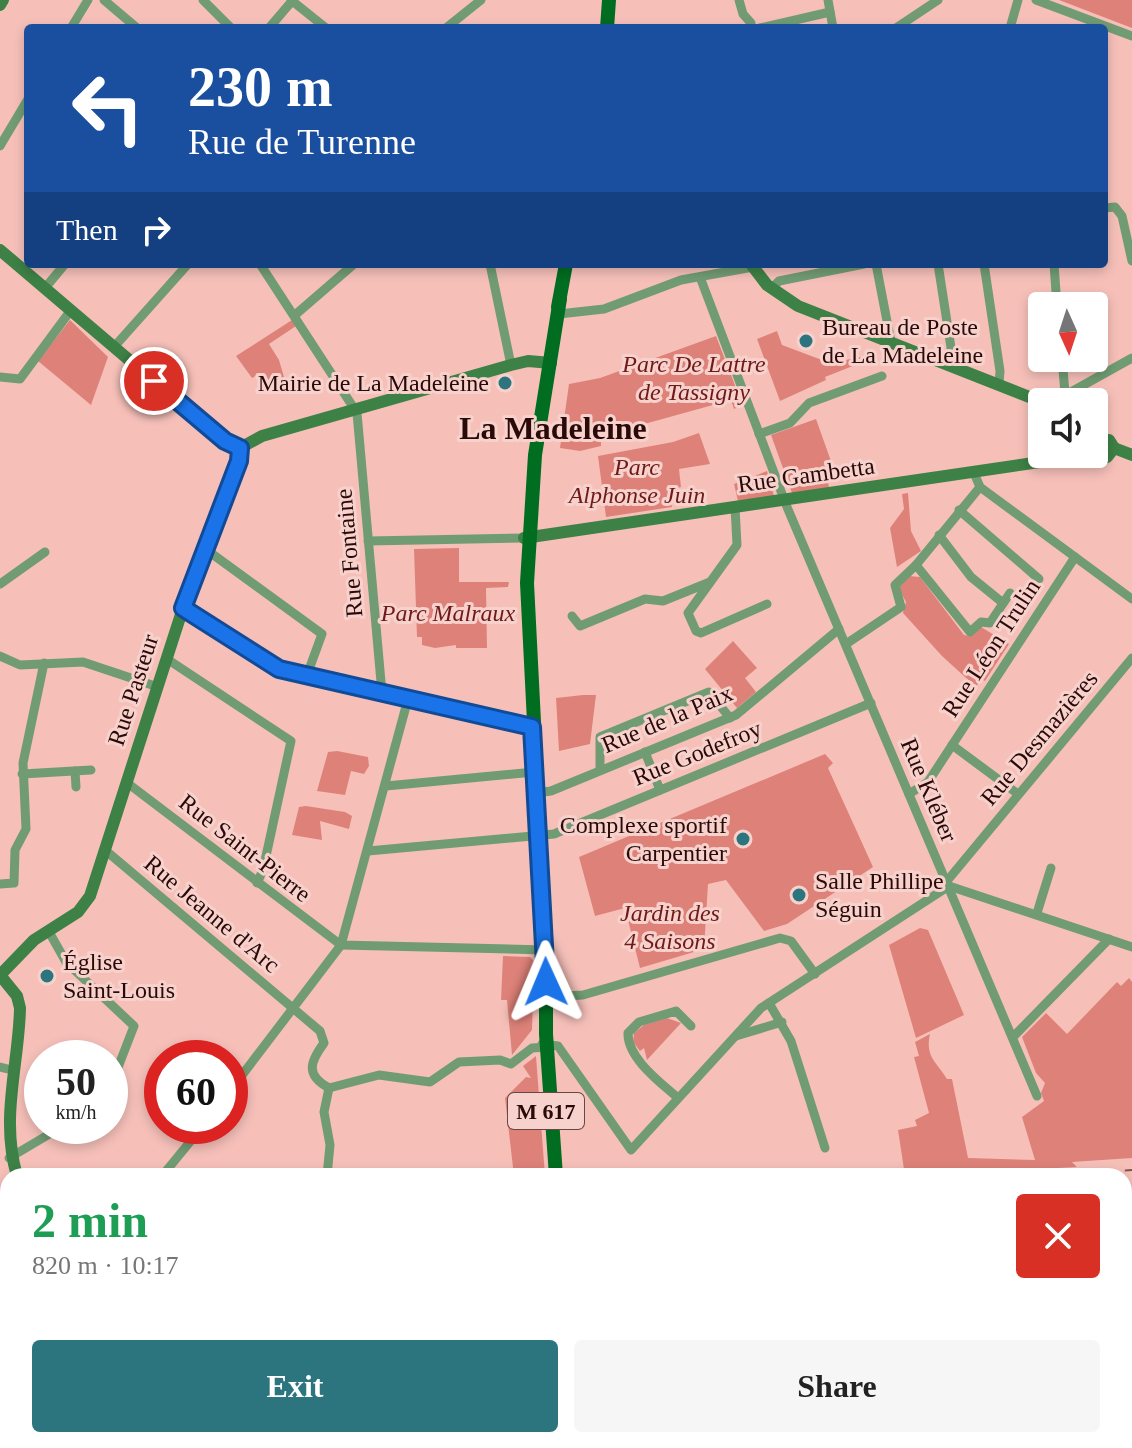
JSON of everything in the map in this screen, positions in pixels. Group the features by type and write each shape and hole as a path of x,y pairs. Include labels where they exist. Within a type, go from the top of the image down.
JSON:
{"main road":[{"path":"601,24 607,0"},
{"path":"607,0 607,24"},
{"name":"M 617","path":"554,1168 545,1048 544,927 532,727 527,538 548,362 565,268"}],"street":[{"path":"73,24 88,0"},
{"path":"104,0 132,24"},
{"path":"203,0 227,24"},
{"path":"272,24 292,0 321,24"},
{"path":"451,24 481,0"},
{"path":"739,0 743,14 752,24"},
{"path":"828,0 832,24"},
{"path":"902,24 938,0"},
{"path":"1011,24 1018,0"},
{"path":"1036,0 1100,24"},
{"path":"770,24 830,12"},
{"path":"1108,27 1132,36"},
{"path":"0,146 24,106"},
{"path":"1108,208 1115,207 1121,213 1132,261"},
{"path":"0,250 225,441 240,448 262,436 511,365 548,362"},
{"path":"45,288 62,268"},
{"path":"114,347 184,268"},
{"path":"263,268 356,409"},
{"path":"295,315 349,268"},
{"path":"491,268 511,365"},
{"path":"560,307 604,309 681,280 743,268"},
{"path":"754,268 772,288 807,310 1028,396"},
{"path":"772,288 779,281 844,268"},
{"path":"877,268 891,342"},
{"path":"939,268 954,367"},
{"path":"984,268 999,384"},
{"path":"1054,268 1056,292"},
{"name":"Rue Kléber","path":"700,277 785,500 1037,1096"},
{"path":"0,377 20,379 71,310"},
{"path":"1075,388 1132,358"},
{"path":"759,434 790,423 809,403 882,376"},
{"name":"Rue Fontaine","path":"356,409 382,693"},
{"path":"1108,441 1114,448 1132,455"},
{"name":"Rue Pasteur","path":"13,1168 9,1158 4,1110 4,1068 20,1008 17,996 0,975 48,930 85,905 183,608 239,461 240,448"},
{"name":"Rue Gambetta","path":"527,538 974,473 1028,461"},
{"path":"974,473 980,487 1132,599"},
{"path":"846,644 901,607 895,585 916,565 980,487"},
{"path":"735,507 737,545 688,613 696,631 701,633 767,604"},
{"path":"959,510 1011,559 1046,584"},
{"path":"939,535 971,577 1003,603"},
{"path":"368,541 527,538"},
{"path":"204,548 322,634 307,675"},
{"path":"0,584 45,552"},
{"name":"Rue Léon Trulin","path":"909,794 925,785 952,745 1046,584 1075,557"},
{"path":"916,565 970,632 981,622 990,623 1010,593"},
{"path":"572,616 580,626 645,599 663,601 710,582"},
{"path":"183,608 271,665 532,727"},
{"name":"Rue de la Paix","path":"536,793 548,792 730,718 744,710 839,629"},
{"path":"0,656 17,665 79,661 158,687"},
{"name":"Rue Desmazières","path":"567,1058 631,1150 733,1037 769,1003 948,883 1132,658"},
{"path":"167,659 291,741 257,883"},
{"path":"0,884 14,883 17,844 26,829 22,774 44,663"},
{"path":"600,770 600,737 709,692 730,718"},
{"path":"248,1068 341,945 408,699"},
{"name":"Rue Godefroy","path":"368,851 554,834 871,703"},
{"path":"952,745 1018,794"},
{"path":"645,752 660,790"},
{"path":"22,774 91,770"},
{"path":"75,771 76,787"},
{"path":"386,786 534,772"},
{"name":"Rue Saint-Pierre","path":"126,782 341,945"},
{"path":"6,850 17,844"},
{"name":"Rue Jeanne d'Arc","path":"105,850 324,1036 310,1069 316,1080 329,1088"},
{"path":"948,883 1038,908 1132,947"},
{"path":"48,930 66,962 134,1026 128,1042"},
{"path":"543,997 577,997 786,938 815,974"},
{"path":"1013,1037 1109,939"},
{"path":"341,945 544,950"},
{"path":"769,1003 793,1046 825,1148"},
{"path":"678,1098 650,1072 628,1037 639,1022 677,1006 691,1026"},
{"path":"733,1037 782,1022"},
{"path":"328,1168 330,1145 324,1112 329,1088 379,1075 430,1082 455,1063 500,1060 511,1064 528,1050 556,1045 567,1058"},
{"path":"545,1048 567,1058"},
{"path":"9,1158 33,1144"},
{"path":"169,1168 188,1144"}],"green space":[{"path":"1059,0 1132,0 1132,28"},
{"path":"70,320 108,357 91,405 38,361"},
{"path":"292,320 296,326 269,344 279,360 286,384 266,390 261,373 252,378 236,356"},
{"path":"777,331 782,345 830,363 872,355 873,358 825,377 826,380 780,401 757,339"},
{"name":"Parc De Lattre de Tassigny","path":"716,336 741,401 737,403 738,407 734,409 731,400 601,436 601,446 580,451 560,448 569,384 600,378"},
{"path":"816,419 832,464 826,466 829,488 792,493 771,435"},
{"name":"Parc Alphonse Juin","path":"699,433 710,464 679,469 681,487 668,491 672,507 606,517 598,456 673,442"},
{"path":"767,471 774,496 738,501 734,484"},
{"path":"908,493 911,531 921,551 897,567 890,528 904,509 902,494"},
{"name":"Parc Malraux","path":"459,548 459,582 509,582 508,587 486,588 487,648 456,648 456,645 435,648 422,645 422,637 417,637 414,549"},
{"path":"909,576 920,577 964,635 970,636 981,627 1009,644 985,681 981,679 976,687 942,656 903,613 906,602 898,587"},
{"path":"733,641 757,668 745,678 756,692 737,708 705,669"},
{"path":"596,695 590,744 559,751 556,698"},
{"path":"328,752 368,757 369,766 364,774 351,771 345,795 317,791"},
{"name":"Complexe sportif Carpentier","path":"825,754 833,763 828,768 873,867 787,924 764,931 726,880 708,884 704,949 640,968 625,908 595,916 579,857"},
{"path":"299,807 345,812 352,816 349,829 320,821 322,840 292,835"},
{"path":"920,928 928,930 964,1015 916,1038 889,945"},
{"path":"503,956 530,957 534,961 532,1030 512,1055 507,1000 501,1000"},
{"path":"1129,978 1132,982 1132,1158 1072,1162 1077,1167 1058,1168 904,1168 898,1130 917,1126 915,1120 929,1113 914,1057 919,1056 915,1042 930,1034 932,1058 947,1079 952,1079 968,1158 1035,1160 1022,1117 1044,1101 1041,1093 1045,1083 1036,1073 1022,1037 1046,1013 1067,1034 1117,982 1121,986"},
{"path":"667,1018 681,1023 647,1060 644,1048 640,1051 633,1042 634,1033 644,1025"},
{"path":"536,1056 544,1168 513,1168 505,1098 526,1077 531,1078 523,1066"}],"place":[{"name":"Bureau de Poste de La Madeleine","path":"806,341"},
{"name":"Mairie de La Madeleine","path":"505,383"},
{"name":"Complexe sportif Carpentier","path":"743,839"},
{"name":"Salle Phillipe Séguin","path":"799,895"},
{"name":"Église Saint-Louis","path":"47,976"}],"district":[{"name":"La Madeleine","path":"553,428"}],"route":[{"path":"154,381 225,441 240,448 241,454 183,608 279,669 516,726 532,727 546,982"}],"park label":[{"name":"Jardin des 4 Saisons","path":"670,927"}]}
